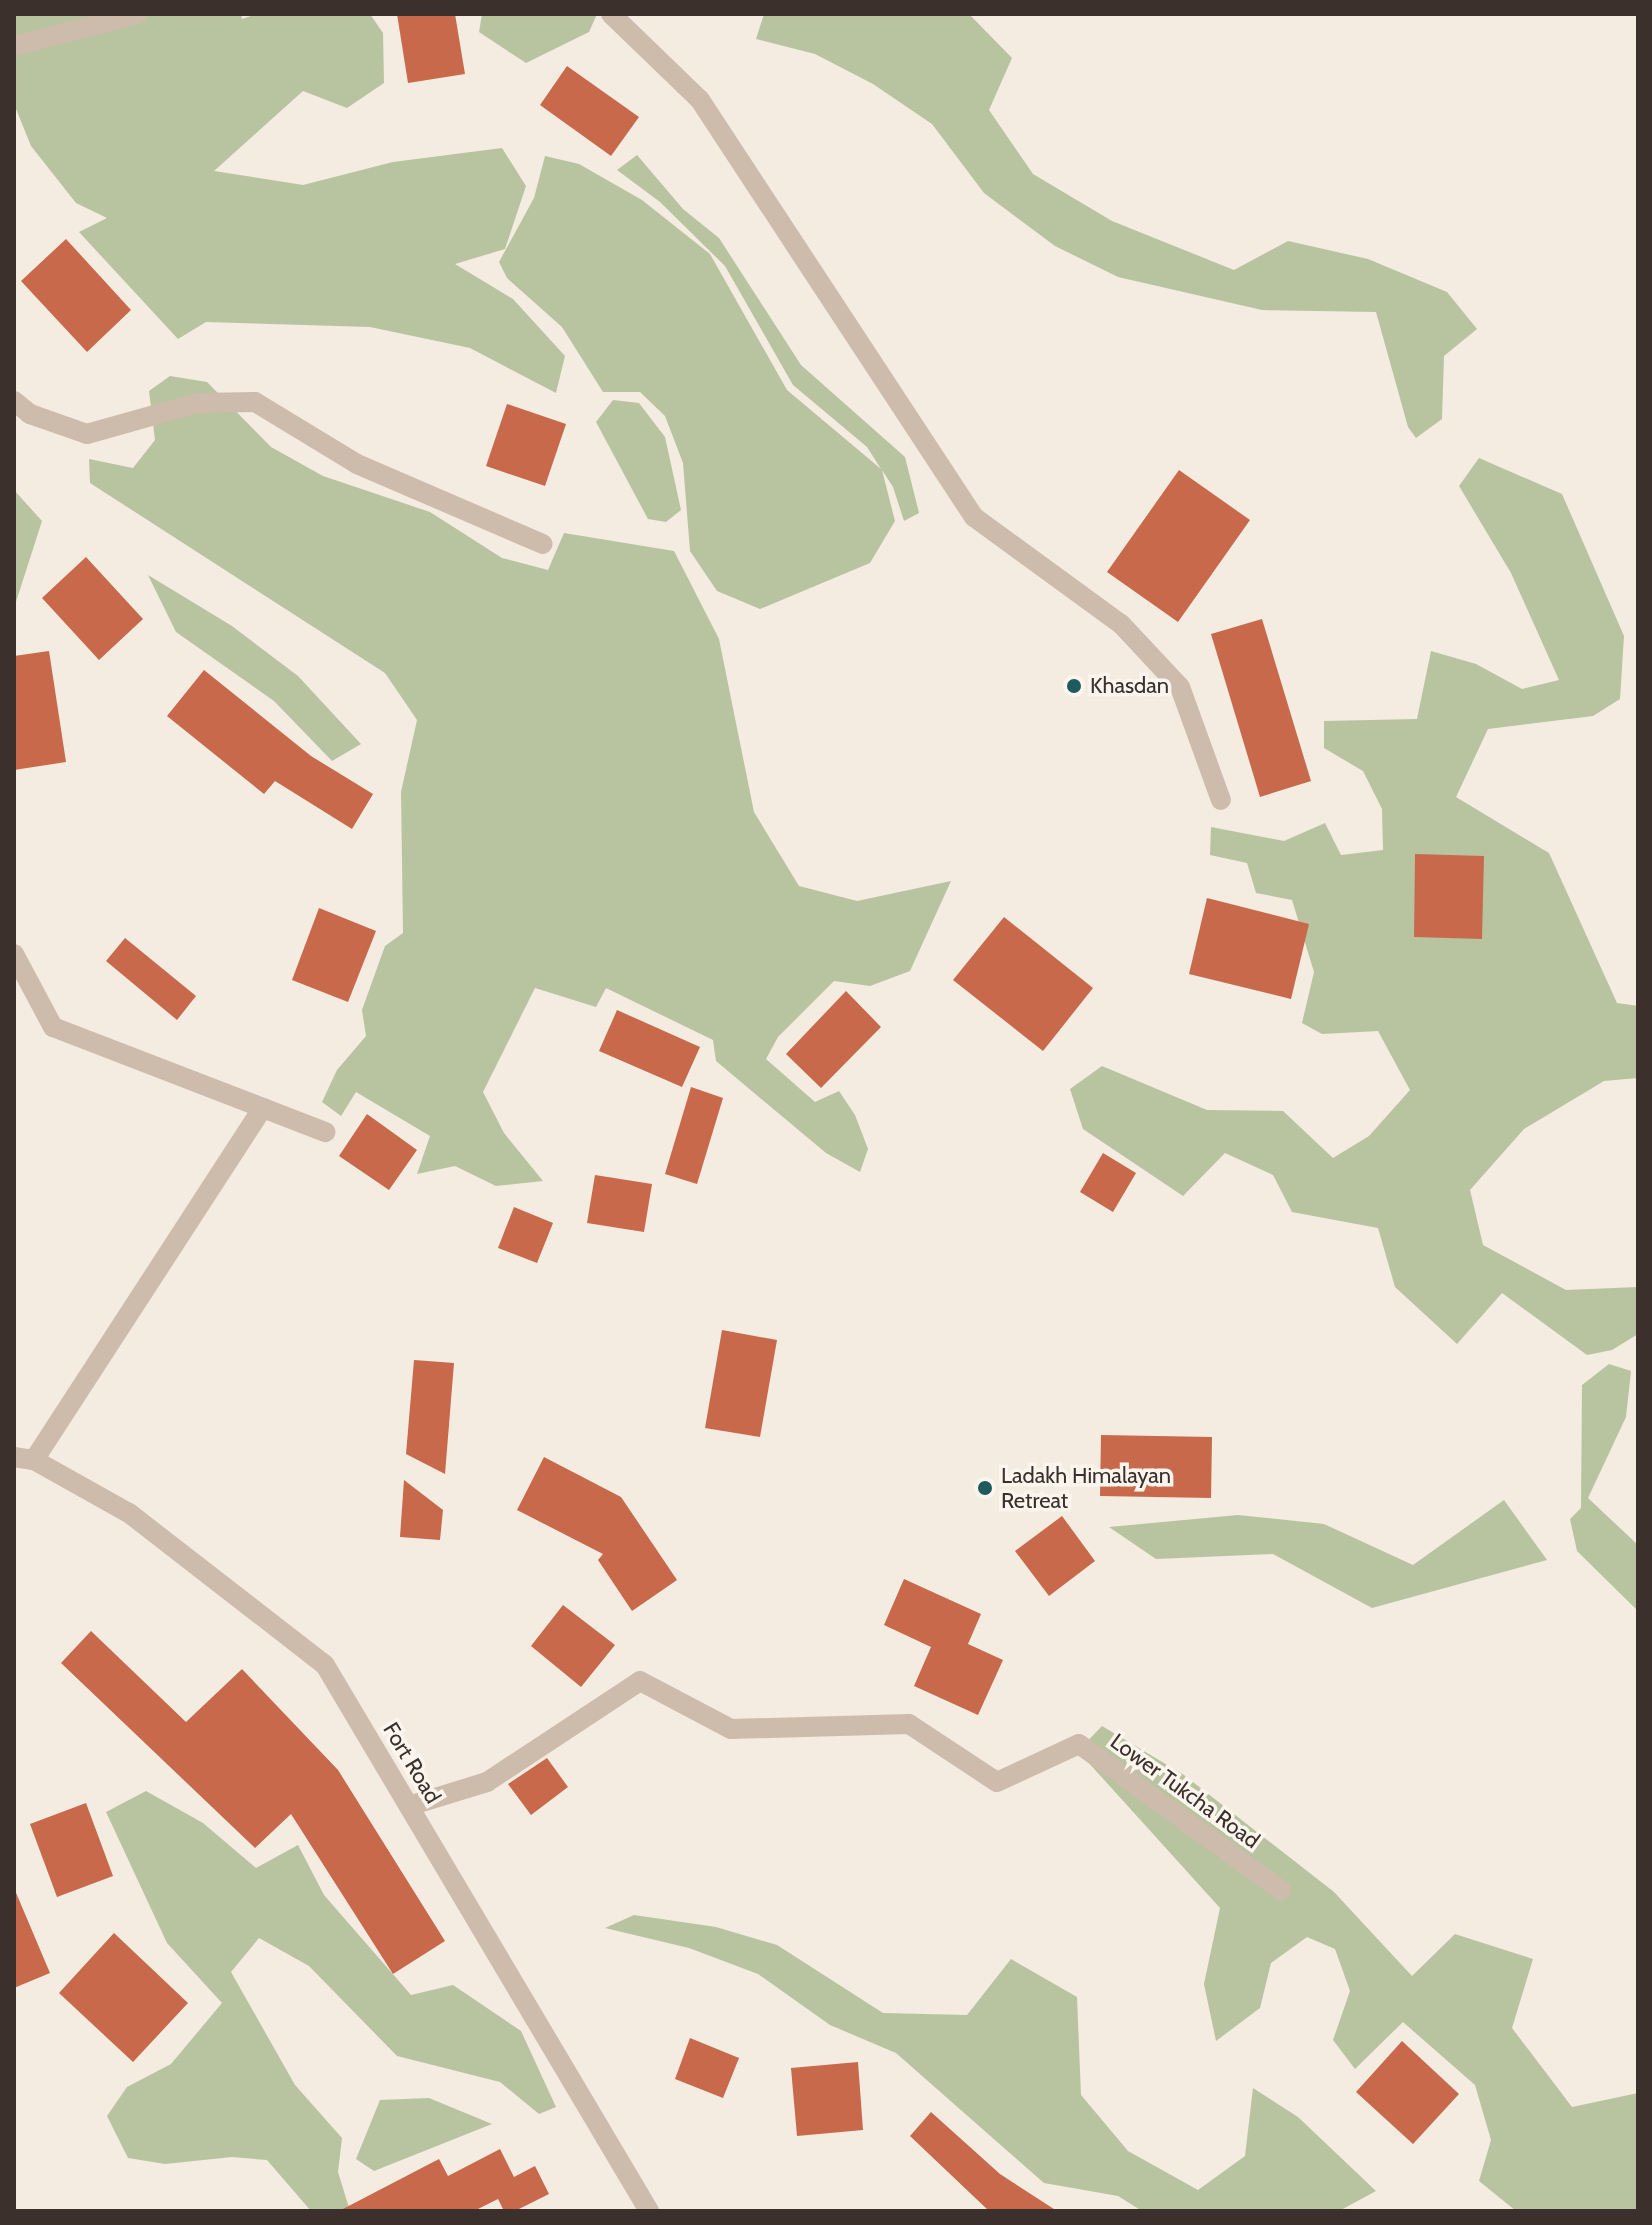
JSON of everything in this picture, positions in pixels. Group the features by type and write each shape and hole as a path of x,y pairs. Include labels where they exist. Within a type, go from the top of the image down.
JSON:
{"street":[{"path":"14,46 137,14"},
{"path":"611,14 700,100 974,517 1121,624 1180,687 1221,800"},
{"path":"14,401 30,414 87,434 197,403 255,402 357,464 543,544"},
{"path":"14,954 53,1027 325,1132"},
{"path":"24,1458 263,1108"},
{"name":"Fort Road","path":"24,1458 129,1513 325,1665 649,2211"},
{"name":"Lower Tukcha Road","path":"409,1806 487,1782 640,1681 731,1729 909,1724 997,1782 1079,1744 1281,1890"}],"green space":[{"path":"14,14 241,14 242,19 257,14 370,14 383,33 384,83 347,108 303,91 214,171 303,185 393,162 502,148 526,186 505,249 455,264 513,299 565,356 556,393 470,348 370,327 206,322 178,339 79,232 107,218 76,203 31,146 14,104"},
{"path":"482,14 597,14 589,32 526,63 479,32"},
{"path":"764,14 969,14 1012,58 989,110 1033,174 1112,221 1234,270 1288,241 1368,259 1447,292 1477,329 1444,356 1442,419 1416,438 1408,427 1376,312 1262,310 1118,277 1055,246 984,193 932,124 873,84 815,54 756,39"},
{"path":"637,155 683,209 719,238 801,365 905,457 919,513 904,521 893,487 882,470 895,521 870,563 760,609 717,591 690,551 683,463 665,416 640,392 603,392 562,327 507,278 499,262 534,198 545,156 579,164 642,200 710,254 787,390 881,469 867,447 793,385 725,266 660,202 617,170"},
{"path":"170,376 207,382 271,447 323,476 430,512 502,558 548,570 564,533 674,551 719,639 754,812 799,886 857,901 951,881 910,971 870,986 834,981 778,1037 766,1059 815,1102 839,1091 855,1115 868,1149 860,1172 826,1153 716,1061 713,1040 606,988 596,1007 535,988 483,1092 504,1133 543,1181 496,1186 455,1166 417,1174 430,1136 356,1092 341,1116 322,1102 337,1070 366,1036 362,1010 385,946 403,933 401,792 417,720 385,673 90,483 89,459 133,468 155,440 149,391"},
{"path":"613,400 639,403 665,437 681,510 666,522 648,519 596,422"},
{"path":"1479,458 1562,494 1624,636 1620,699 1593,716 1488,729 1456,797 1549,853 1617,1003 1638,1006 1638,1078 1604,1081 1524,1129 1470,1190 1483,1245 1566,1290 1638,1287 1638,1334 1612,1350 1587,1355 1502,1293 1457,1344 1395,1287 1378,1228 1292,1212 1273,1175 1225,1153 1183,1196 1083,1129 1070,1089 1102,1066 1207,1110 1283,1111 1333,1158 1369,1136 1410,1090 1378,1031 1322,1034 1302,1023 1314,972 1292,900 1256,893 1247,863 1210,855 1211,827 1284,841 1325,823 1341,855 1383,850 1382,809 1363,771 1324,748 1324,721 1417,719 1431,651 1476,664 1522,689 1559,680 1511,573 1459,486"},
{"path":"14,490 42,521 14,608"},
{"path":"148,575 232,626 298,676 361,744 332,761 274,701 176,632"},
{"path":"1609,1364 1631,1371 1626,1417 1588,1498 1638,1545 1638,1611 1577,1551 1570,1519 1581,1508 1582,1385"},
{"path":"1504,1500 1547,1560 1372,1608 1273,1554 1156,1559 1109,1527 1238,1515 1324,1524 1413,1565"},
{"path":"1102,1726 1184,1775 1334,1892 1412,1976 1455,1934 1533,1959 1512,2028 1572,2107 1638,2093 1638,2211 1516,2211 1479,2181 1491,2140 1475,2085 1403,2022 1355,2069 1333,2040 1350,1991 1335,1949 1307,1937 1271,1963 1260,2008 1216,2041 1204,1984 1220,1908 1078,1751"},
{"path":"146,1791 203,1823 256,1868 298,1845 324,1895 411,1995 453,1985 521,2031 556,2107 539,2114 500,2082 397,2056 309,1966 259,1938 231,1972 295,2085 342,2138 338,2172 350,2211 311,2211 267,2160 232,2157 165,2164 128,2158 107,2116 127,2087 171,2064 222,2003 167,1943 106,1812"},
{"path":"634,1915 716,1927 777,1945 883,2013 967,2015 1011,1959 1077,1997 1081,2095 1128,2151 1198,2190 1245,2156 1253,2088 1298,2117 1376,2191 1339,2211 1142,2211 1118,2196 1044,2183 896,2053 830,2025 758,1974 689,1948 605,1928"},
{"path":"429,2098 492,2124 374,2171 356,2159 380,2100"}],"building":[{"path":"397,14 455,14 465,74 408,83"},
{"path":"567,66 639,117 611,156 540,105"},
{"path":"66,239 131,310 87,352 21,281"},
{"path":"507,404 566,424 545,486 486,466"},
{"path":"1179,470 1250,520 1178,622 1107,572"},
{"path":"86,557 143,619 99,660 42,598"},
{"path":"1262,619 1311,781 1260,797 1211,634"},
{"path":"49,651 66,762 14,770 14,656"},
{"path":"204,670 311,756 373,794 352,829 275,781 264,794 167,716"},
{"path":"1415,854 1484,856 1482,939 1414,937"},
{"path":"1207,898 1309,924 1291,999 1189,974"},
{"path":"319,908 376,931 348,1002 292,980"},
{"path":"1004,917 1093,988 1043,1051 953,980"},
{"path":"125,938 196,996 177,1020 106,961"},
{"path":"846,991 881,1027 821,1088 786,1054"},
{"path":"617,1010 700,1047 682,1087 599,1051"},
{"path":"691,1087 723,1098 697,1184 665,1174"},
{"path":"367,1114 417,1150 389,1190 339,1156"},
{"path":"1103,1153 1136,1173 1113,1212 1080,1192"},
{"path":"595,1175 652,1184 644,1232 587,1223"},
{"path":"514,1207 553,1223 537,1263 498,1248"},
{"path":"722,1330 777,1340 760,1437 705,1428"},
{"path":"414,1360 454,1363 445,1474 406,1454"},
{"path":"1101,1435 1212,1437 1211,1498 1100,1496"},
{"path":"544,1457 621,1497 677,1580 632,1611 598,1560 603,1554 517,1510"},
{"path":"404,1480 443,1510 440,1540 400,1537"},
{"path":"1062,1516 1095,1561 1049,1596 1015,1551"},
{"path":"904,1579 981,1614 968,1644 1003,1660 978,1715 914,1686 931,1647 884,1625"},
{"path":"563,1605 615,1645 581,1687 531,1646"},
{"path":"91,1631 186,1722 242,1669 338,1770 445,1941 393,1974 291,1814 255,1848 61,1663"},
{"path":"547,1758 568,1787 531,1815 508,1784"},
{"path":"86,1803 113,1876 57,1897 30,1824"},
{"path":"14,1888 50,1973 14,1988"},
{"path":"114,1933 188,2003 133,2062 59,1993"},
{"path":"690,2038 739,2058 723,2098 675,2079"},
{"path":"1402,2041 1459,2094 1413,2144 1356,2092"},
{"path":"858,2062 863,2130 797,2136 791,2068"},
{"path":"931,2112 1000,2174 1057,2211 989,2211 910,2136"},
{"path":"500,2149 514,2177 535,2166 549,2194 515,2211 504,2211 498,2199 474,2211 339,2211 439,2159 448,2176"}],"place":[{"name":"Khasdan","path":"1074,686"},
{"name":"Ladakh Himalayan Retreat","path":"985,1488"}]}
